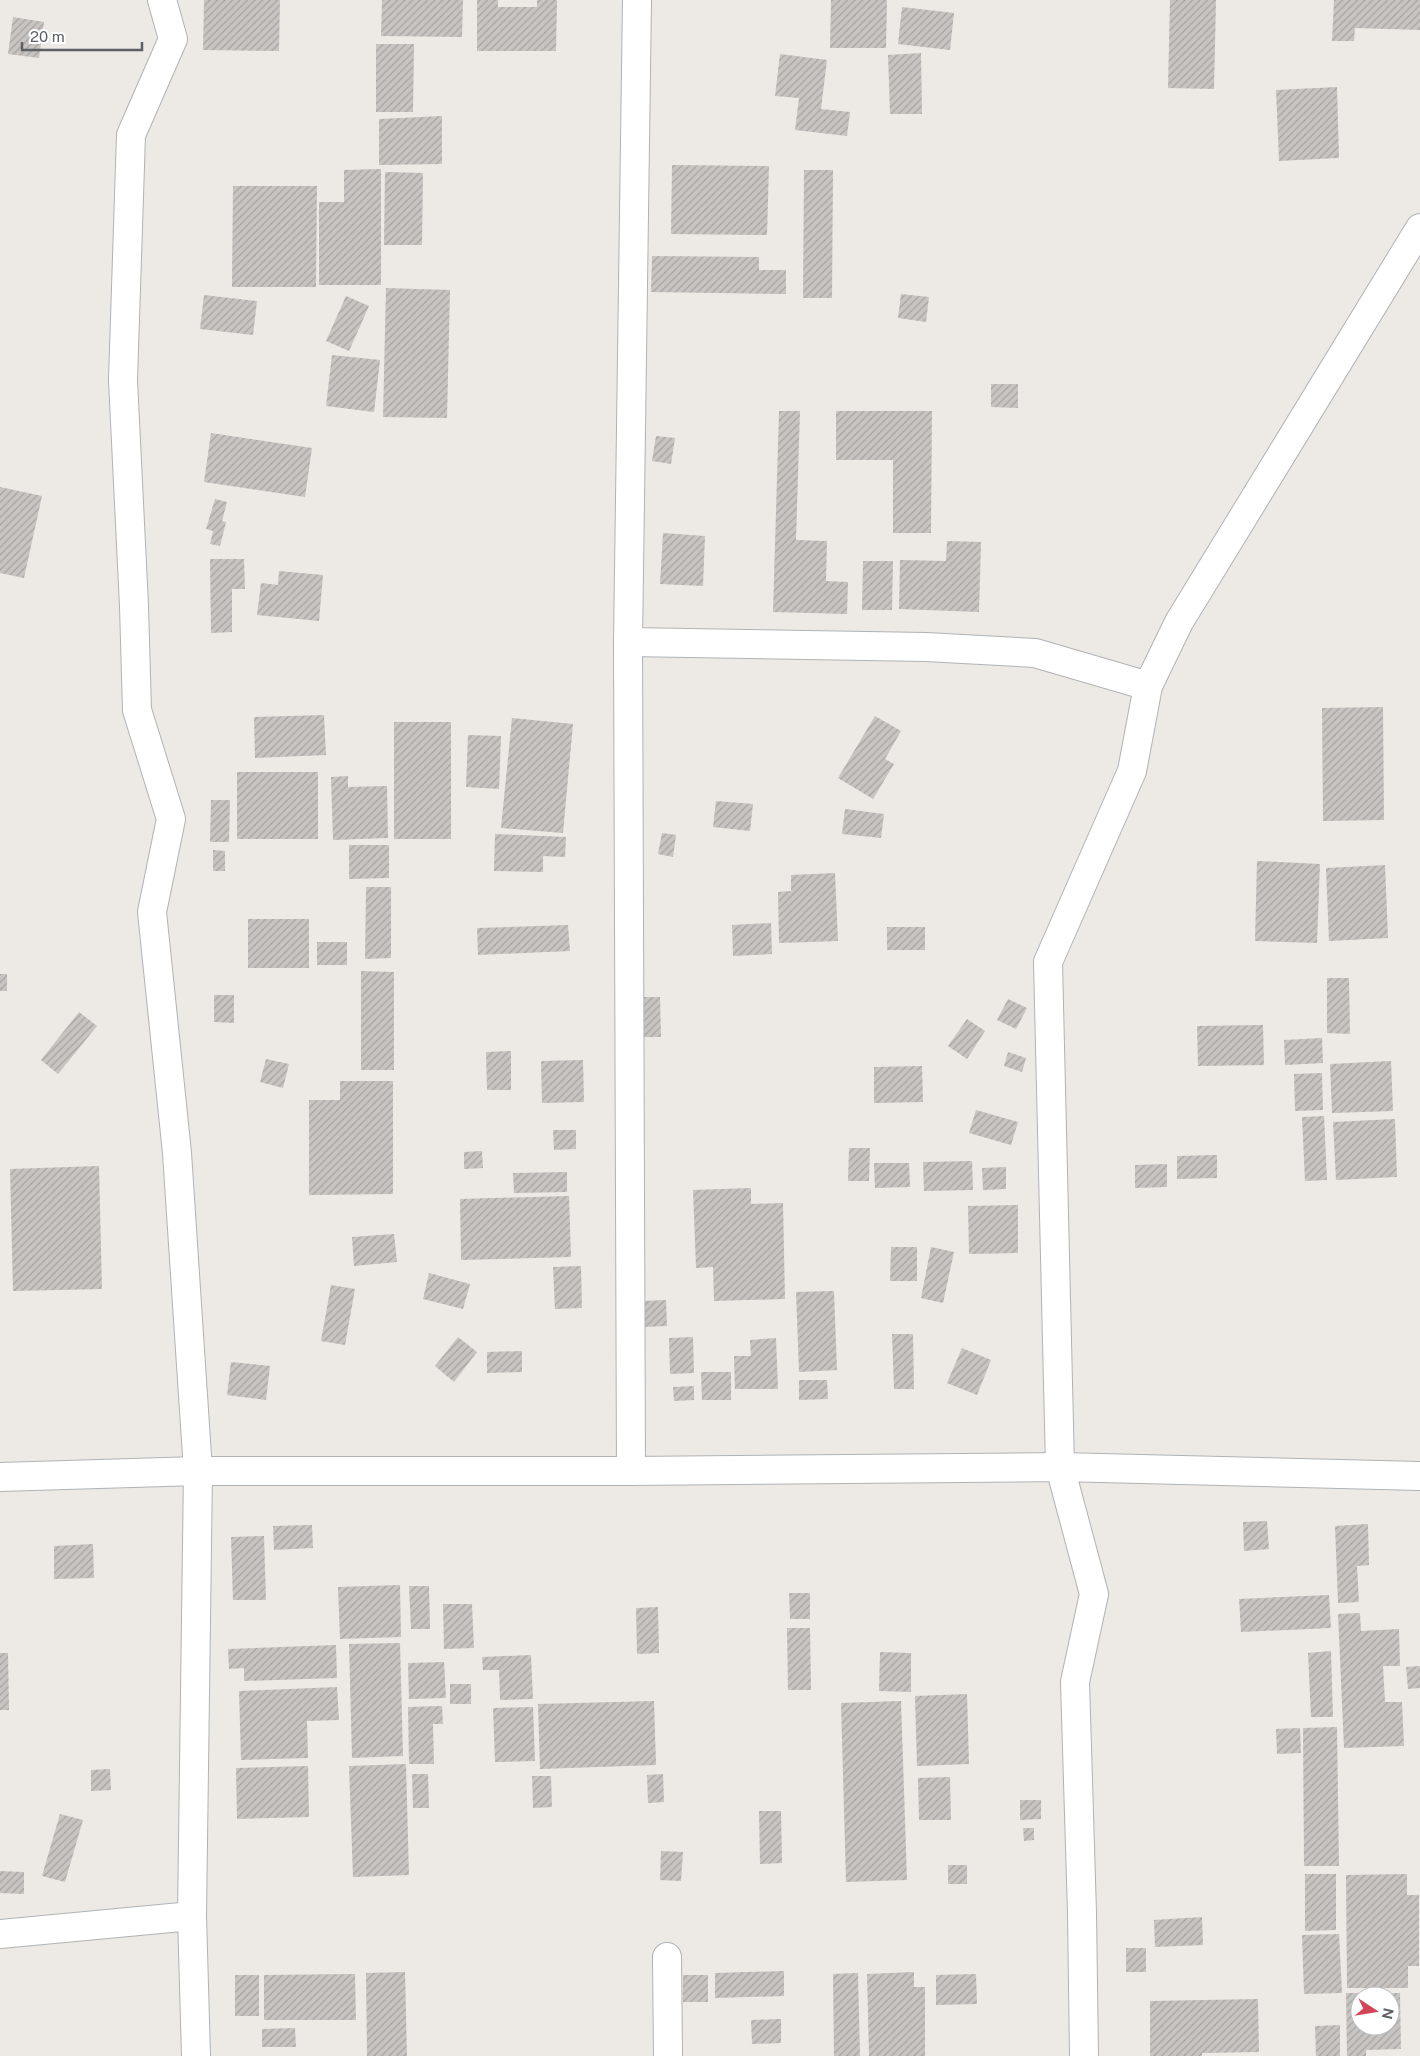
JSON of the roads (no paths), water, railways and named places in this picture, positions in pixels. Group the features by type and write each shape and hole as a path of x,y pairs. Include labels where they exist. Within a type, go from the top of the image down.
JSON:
{"street":[{"path":"162,0 173,39 132,135 123,380 137,710 171,819 152,912 177,1153 198,1471 192,1916 196,2056"},
{"path":"632,1471 628,642 637,0"},
{"path":"1084,2056 1075,1682 1094,1594 1060,1467 1048,962 1132,770 1148,686 1179,622 1420,228"},
{"path":"628,642 926,647 1034,653 1148,686"},
{"path":"0,1476 198,1471 632,1471 1060,1467 1420,1476"},
{"path":"0,1934 192,1916"},
{"path":"667,1957 668,2056"}]}
